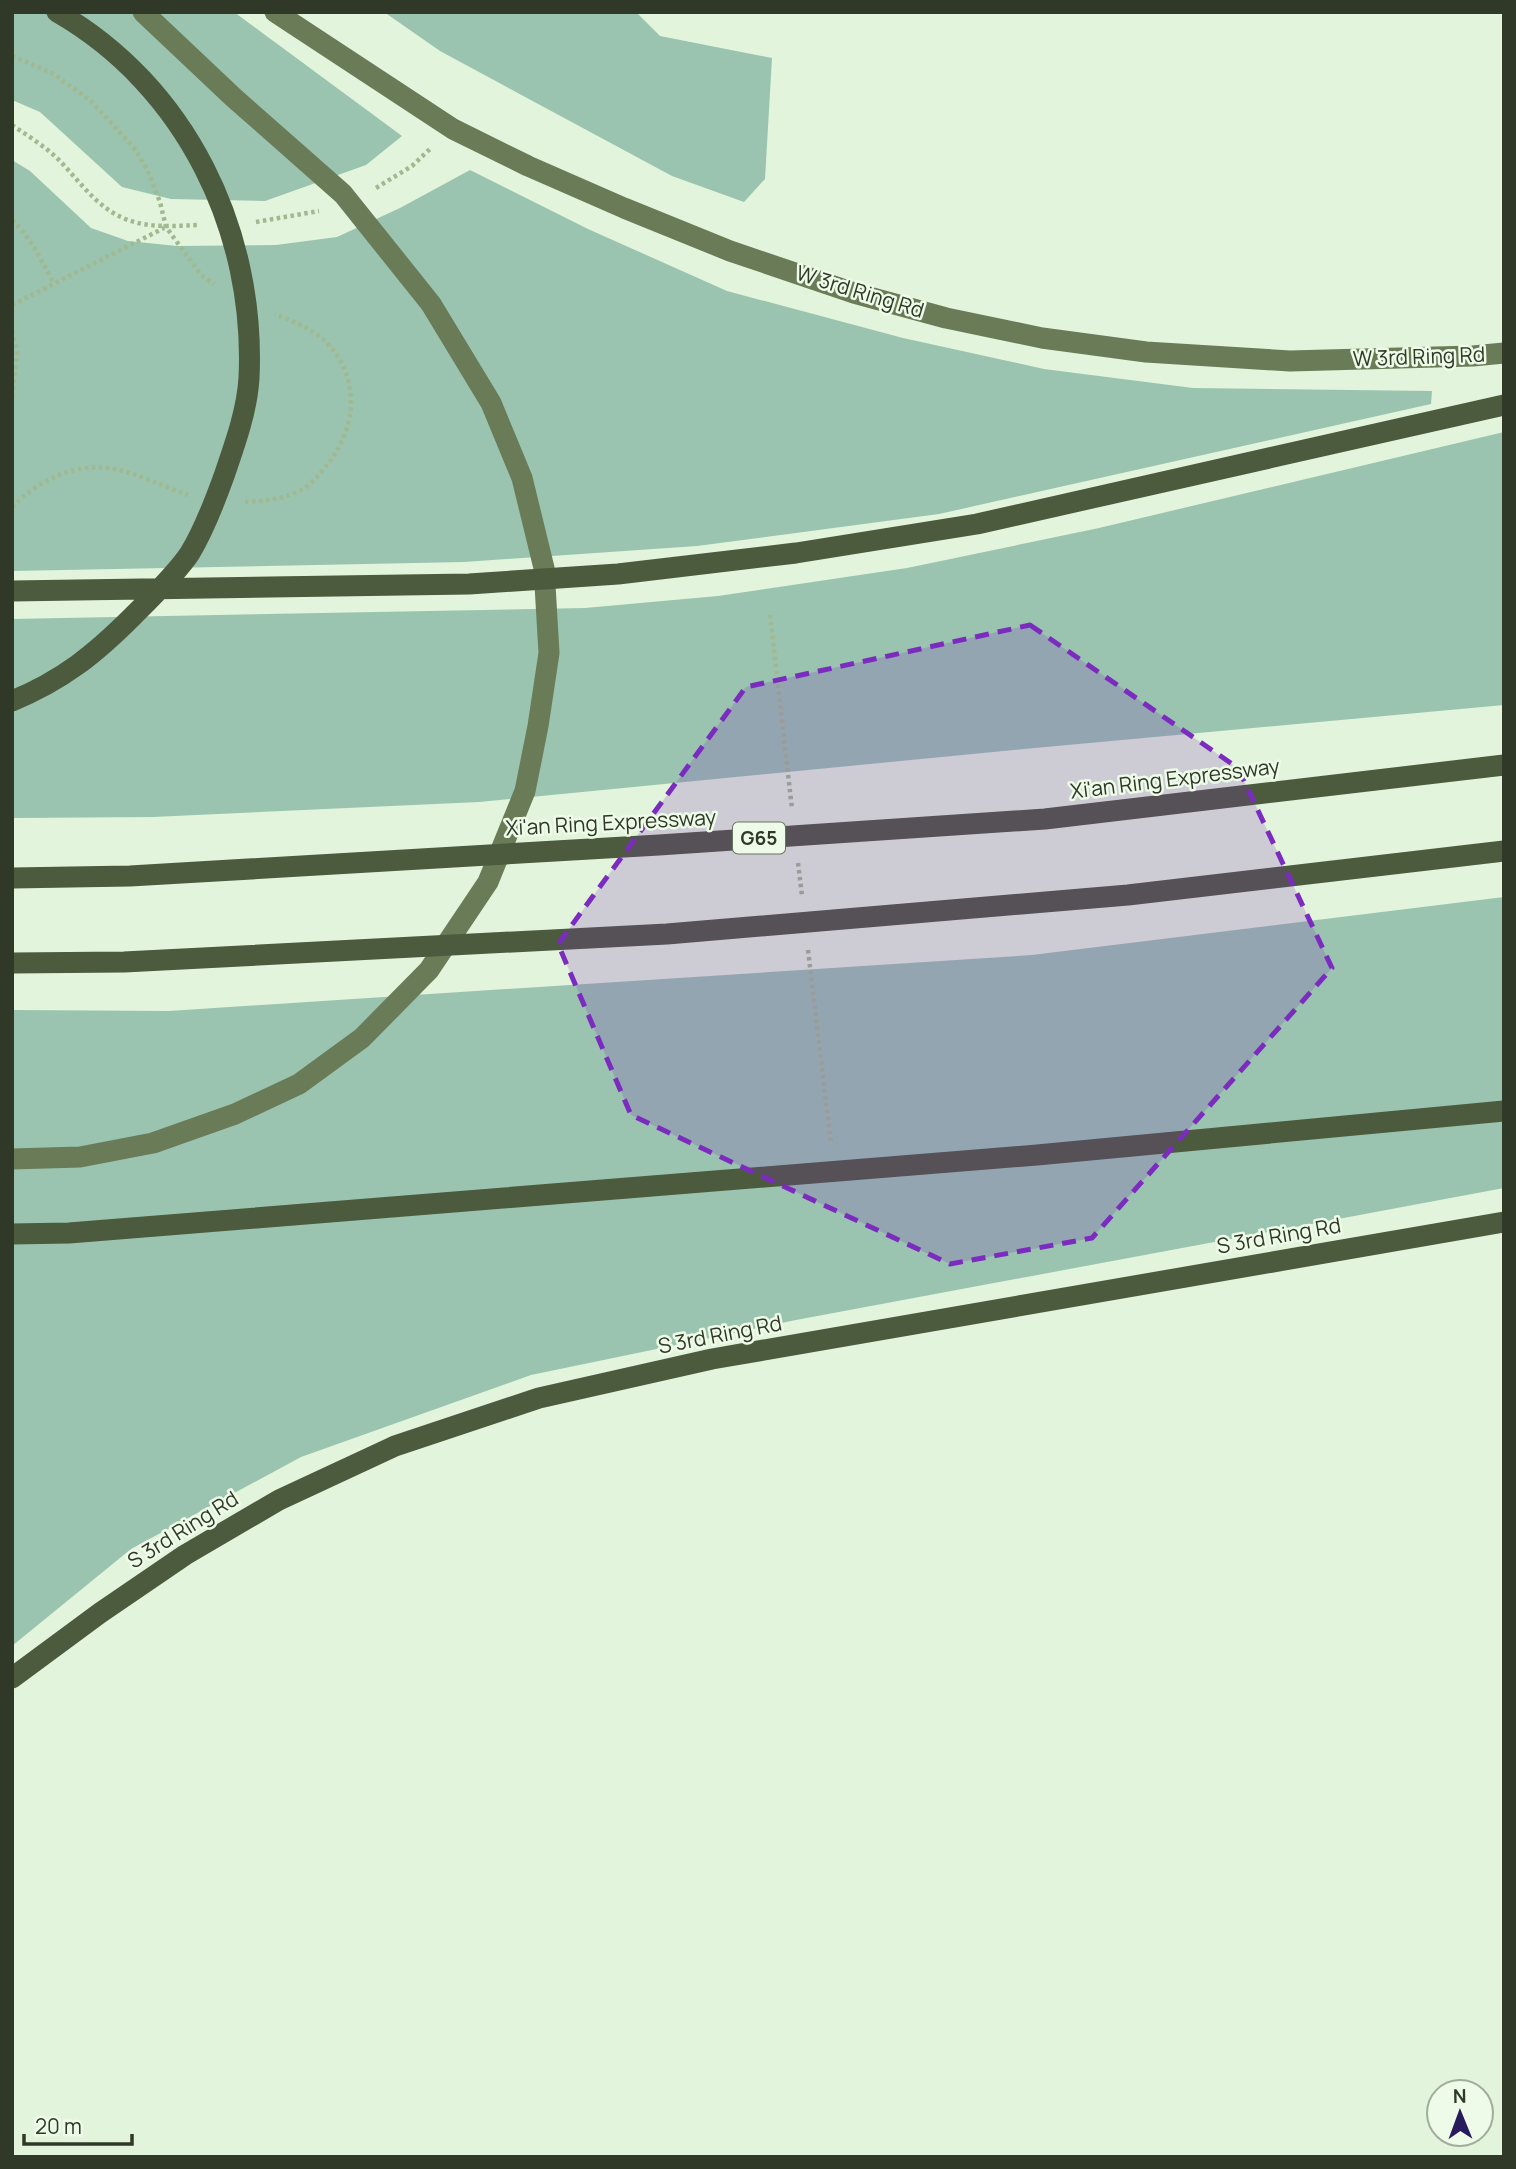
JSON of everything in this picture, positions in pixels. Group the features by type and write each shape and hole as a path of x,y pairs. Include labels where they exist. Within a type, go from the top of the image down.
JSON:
{"highway":[{"path":"12,701 42,689 98,651 189,554 217,496 238,435 249,380 248,320 237,247 215,189 186,132 139,76 85,28 57,12"},
{"path":"12,590 469,584 618,574 782,554 977,524 1504,405"},
{"name":"Xi'an Ring Expressway","path":"12,878 186,873 1045,819 1504,765"},
{"path":"12,963 124,962 667,934 1128,895 1504,851"},
{"path":"12,1234 82,1232 997,1158 1504,1111"},
{"name":"S 3rd Ring Rd","path":"12,1678 185,1555 279,1500 395,1446 540,1398 712,1359 1504,1222"}],"main road":[{"path":"12,1159 80,1157 164,1139 235,1114 299,1084 362,1038 429,970 488,882 525,790 549,653 544,569 522,478 491,403 431,304 343,194 233,97 143,12"},
{"name":"W 3rd Ring Rd","path":"275,12 453,129 528,166 730,251 854,293 987,327 1042,338 1146,352 1290,361 1504,353"}],"path":[{"path":"12,56 54,74 92,102 134,148 147,169 166,227 201,275 221,288"},
{"path":"12,220 41,257 54,284"},
{"path":"12,305 166,227"},
{"path":"239,503 283,498 305,488 339,450 348,429 351,401 349,383 344,368 327,342 301,325 268,311"},
{"path":"12,331 17,352 12,399"},
{"path":"12,507 48,480 75,470 105,468 192,496"}],"highlighted area":[{"path":"1030,625 1238,768 1332,968 1092,1238 950,1264 631,1115 558,944 746,687"}],"green space":[{"path":"12,12 234,12 402,136 366,165 265,201 171,199 122,187 40,112 12,100"},
{"path":"384,12 636,12 660,36 772,58 765,179 744,202 672,176 440,51"},
{"path":"12,160 30,171 91,228 128,241 177,246 276,245 337,237 400,208 470,170 588,229 727,291 903,338 1044,369 1193,388 1432,391 1431,404 939,514 697,546 464,562 12,571"},
{"path":"1504,432 1504,705 479,802 153,817 12,818 12,619 585,608 718,596 907,568 1099,528"},
{"path":"1504,897 1504,1188 796,1320 531,1375 301,1457 131,1549 12,1646 12,1010 169,1011 1032,955"}]}
